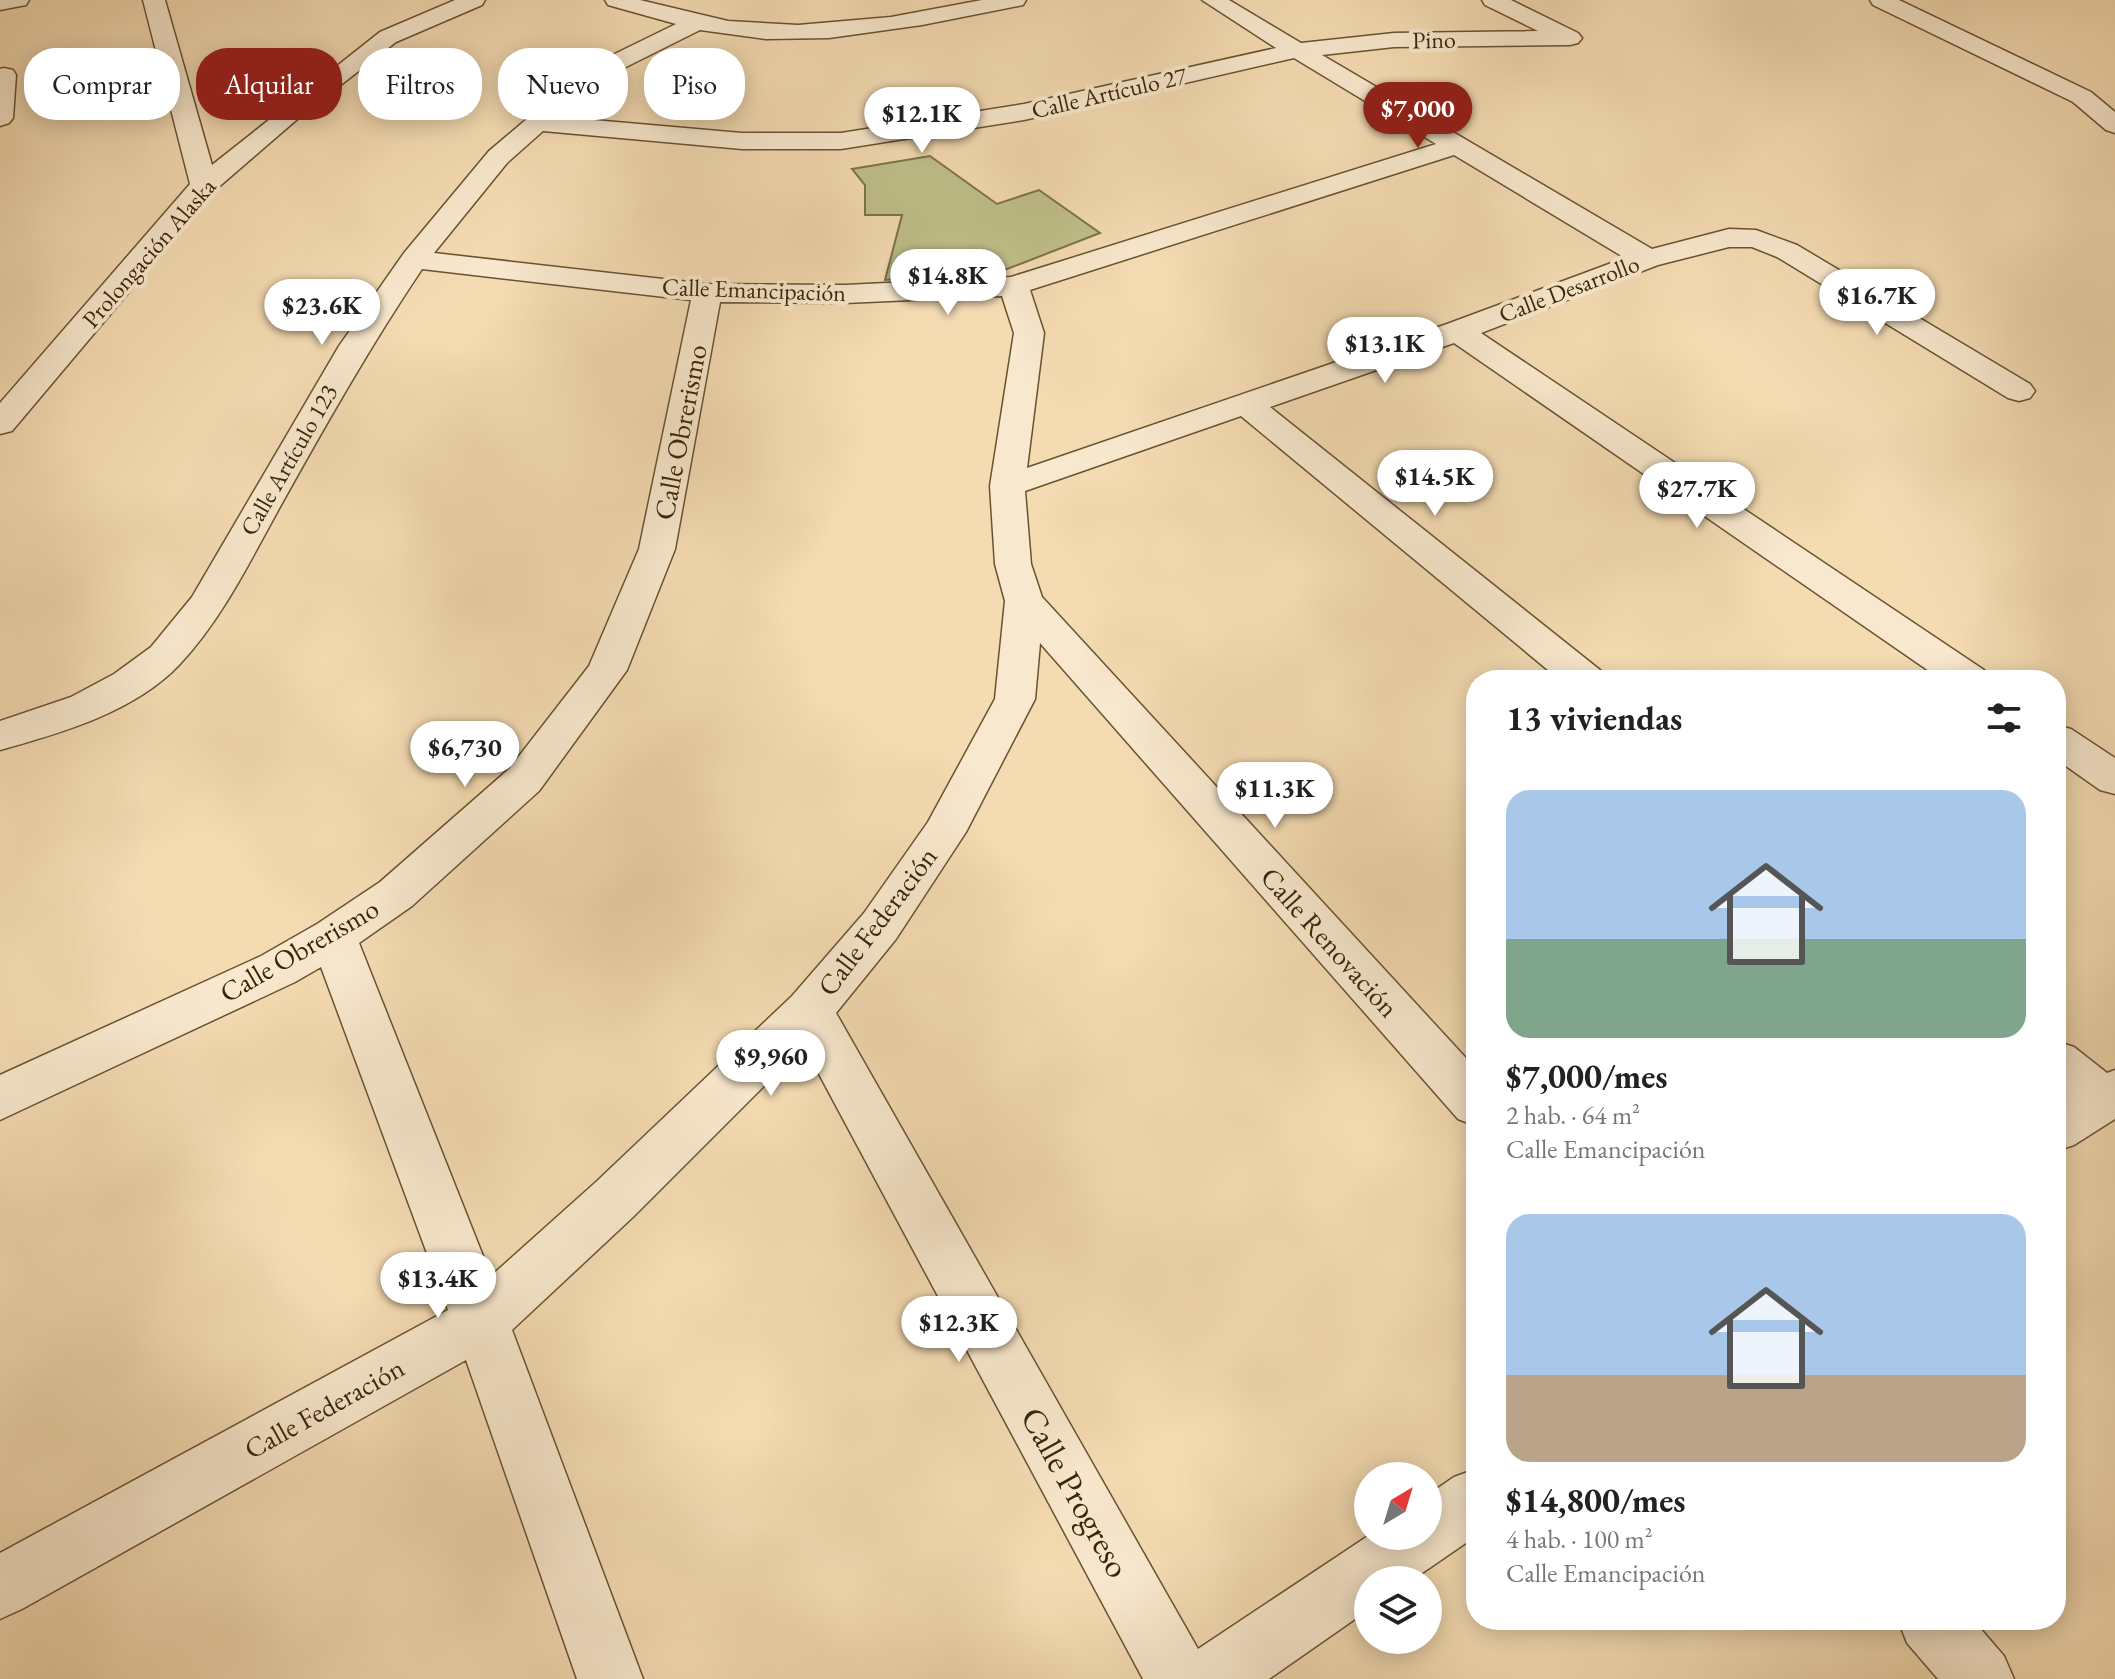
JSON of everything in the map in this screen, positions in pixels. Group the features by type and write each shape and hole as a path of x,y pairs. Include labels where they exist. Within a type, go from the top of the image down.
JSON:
{"street":[{"path":"0,3 18,0"},
{"path":"154,0 204,185"},
{"name":"Prolongación Alaska","path":"7,410 204,185 293,110 388,37 474,0"},
{"path":"616,0 696,23 764,32 838,31 896,24 1015,0"},
{"name":"Pino","path":"1298,50 1394,40 1570,38 1493,0"},
{"path":"1881,0 2082,97 2113,139"},
{"path":"1221,5 1260,3"},
{"path":"1221,5 1648,259"},
{"name":"Calle Artículo 123","path":"0,736 85,707 128,684 165,656 207,603 355,346 414,259 498,157 597,72 696,23"},
{"name":"Calle Artículo 27","path":"536,123 742,141 841,141 1024,112 1298,50"},
{"path":"0,118 4,75"},
{"name":"Calle Emancipación","path":"414,259 707,293 845,294 1014,286 1458,145"},
{"name":"Calle Desarrollo","path":"1007,486 1458,331 1648,259 1729,238 1756,239 1787,251 2019,391"},
{"name":"Calle Federación","path":"0,1587 481,1322 615,1199 809,1010 880,926 944,832 1015,699 1024,601 1013,564 1007,486 1029,333 1014,286"},
{"name":"Calle Obrerismo","path":"0,1098 278,969 333,937 396,894 524,780 607,670 657,549 707,293"},
{"path":"1458,331 1955,670"},
{"path":"1245,403 1574,670"},
{"name":"Calle Renovación","path":"1024,601 1466,1093"},
{"path":"2066,746 2115,779"},
{"path":"333,937 481,1322 610,1679"},
{"name":"Calle Progreso","path":"809,1010 1179,1679"},
{"path":"2066,1068 2109,1096 2066,1123"},
{"path":"1442,1522 1466,1506"},
{"path":"1212,1679 1401,1550"},
{"path":"1939,1630 1981,1679"}],"green space":[{"path":"930,156 997,204 1039,190 1100,233 1002,271 885,280 902,215 865,215 865,185 852,169"}]}
